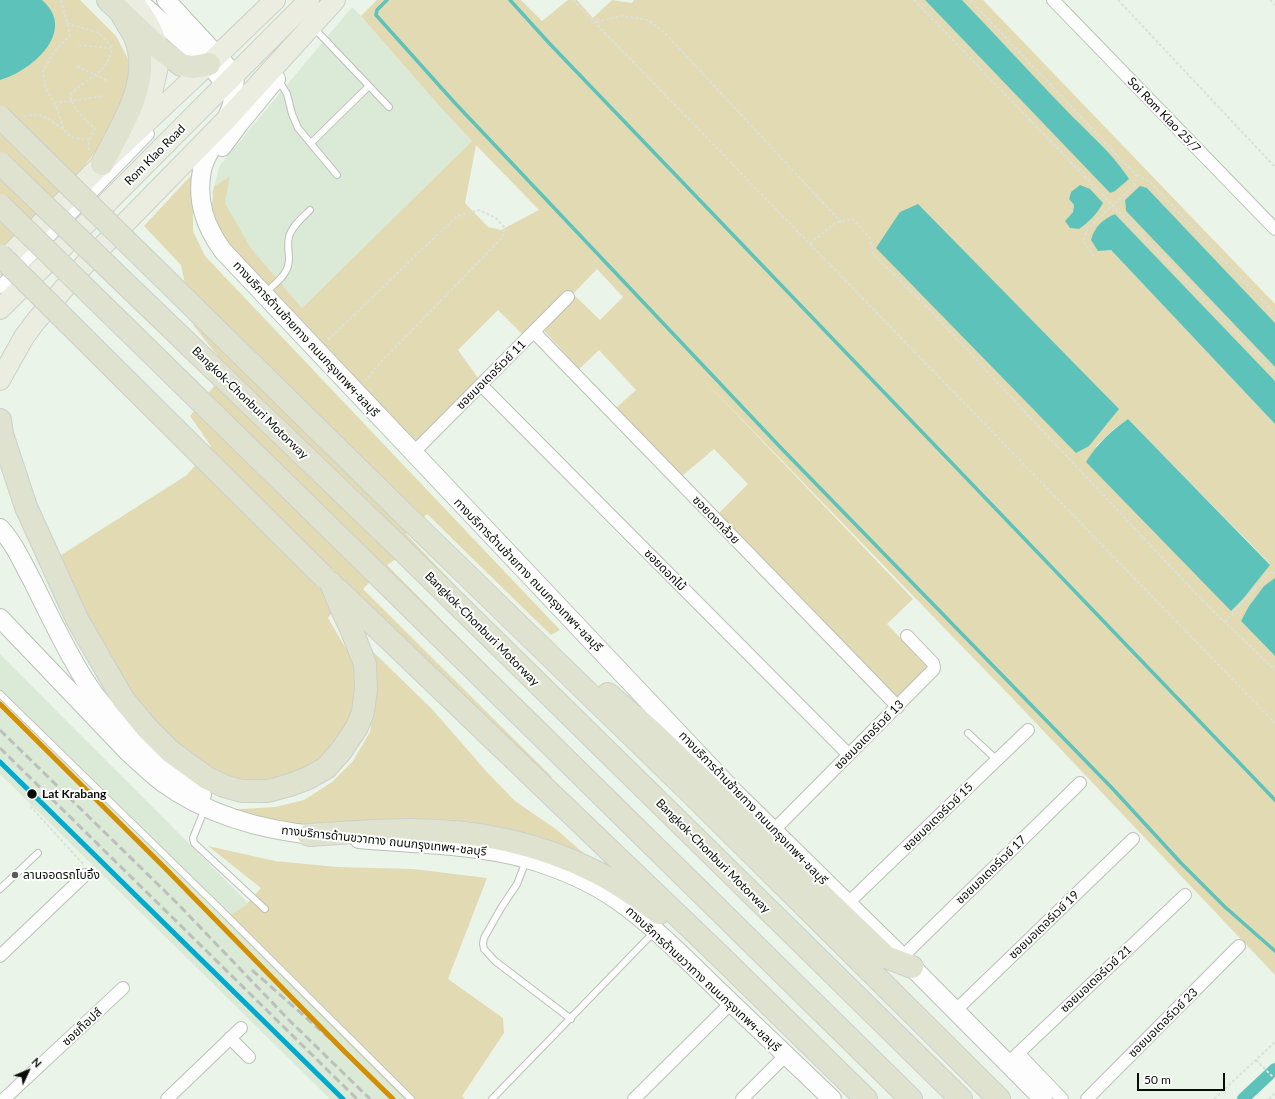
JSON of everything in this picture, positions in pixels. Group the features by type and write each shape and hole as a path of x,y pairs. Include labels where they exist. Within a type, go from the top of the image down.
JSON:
{"highway":[{"path":"125,3 159,48 181,65 193,67 213,60"},
{"path":"94,159 132,103 140,74 140,58 125,3"},
{"path":"9,118 403,513 510,619 688,790 999,1099"},
{"name":"Bangkok-Chonburi Motorway","path":"0,163 398,546 961,1099"},
{"path":"0,205 910,1099"},
{"path":"0,255 328,580 720,956 866,1099"},
{"path":"0,420 2,434 30,514 77,619 122,699 147,728 170,751 201,774 224,786 242,791 268,791 308,778 326,768 341,751 357,727 363,712 366,689 365,664 350,626 328,580"},
{"path":"510,619 612,698 650,730 886,957 907,962"},
{"path":"688,790 728,851 803,930 814,948 816,958"},
{"path":"309,835 409,830 484,835 529,845 569,860 611,881 651,906 720,956"}],"main road":[{"path":"166,0 230,80"},
{"path":"0,264 94,159 125,142 275,0"},
{"name":"Rom Klao Road","path":"0,309 309,0"},
{"path":"0,380 24,337 85,264 226,120 335,0"},
{"path":"125,3 213,60"},
{"path":"200,194 210,166 219,152 239,124 277,77 308,30"},
{"path":"125,142 152,93 159,62 159,48"},
{"name":"ทางบริการด้านซ้ายทาง ถนนกรุงเทพฯ-ชลบุรี","path":"230,80 233,100 226,120 202,170 200,194 204,217 212,236 223,251 773,831 956,1011 1013,1058 1043,1099"},
{"path":"0,528 14,547 84,679 107,709 134,739 182,780 231,818"},
{"name":"ทางบริการด้านขวาทาง ถนนกรุงเทพฯ-ชลบุรี","path":"0,618 145,768 168,786 206,807 231,818 277,830 309,835 482,849 526,859 592,885 616,900 655,931 832,1099"}],"street":[{"name":"Soi Rom Klao 25/7","path":"1053,0 1275,229"},
{"path":"0,286 162,119 213,60"},
{"name":"ซอยมอเตอร์เวย์ 11","path":"413,453 568,297"},
{"name":"ซอยดงกล้วย","path":"534,332 898,707"},
{"name":"ซอยดอกไม้","path":"482,385 849,755"},
{"name":"ซอยมอเตอร์เวย์ 13","path":"773,831 930,674 934,668 932,663 907,636"},
{"name":"ซอยมอเตอร์เวย์ 15","path":"847,904 1028,730"},
{"name":"ซอยมอเตอร์เวย์ 17","path":"907,962 1080,783"},
{"name":"ซอยมอเตอร์เวย์ 19","path":"956,1011 1133,839"},
{"path":"0,956 84,875"},
{"name":"ซอยมอเตอร์เวย์ 21","path":"1013,1058 1185,895"},
{"name":"ซอยมอเตอร์เวย์ 23","path":"1087,1099 1239,946"},
{"name":"ซอยท็อปส์","path":"4,1099 124,988"},
{"path":"634,1099 731,1002"},
{"path":"167,1099 241,1028"},
{"path":"230,1038 249,1057"},
{"path":"742,1099 786,1055"},
{"path":"1013,1058 1062,1099"}],"lane":[{"path":"308,30 390,107"},
{"path":"277,77 287,94 292,114 298,128 337,175"},
{"path":"311,143 369,86"},
{"path":"263,294 283,277 288,269 290,260 289,236 292,230 310,210"},
{"path":"0,694 411,1099"},
{"path":"968,734 997,760"},
{"path":"206,807 194,833 194,843 265,909"},
{"path":"0,889 38,853"},
{"path":"526,859 517,884 484,938 484,949 495,961 571,1019"},
{"path":"492,1099 655,931"}],"path":[{"path":"61,0 70,35 54,52 43,71 45,86 54,103 64,130"},
{"path":"573,0 1275,723"},
{"path":"914,0 1275,373"},
{"path":"970,0 1136,175 1150,182 1275,314"},
{"path":"1118,0 1275,167"},
{"path":"1270,0 1275,5"},
{"path":"595,22 622,16 648,20 664,32 841,222"},
{"path":"67,23 99,33 112,48"},
{"path":"79,44 112,48"},
{"path":"94,159 90,150 89,140 94,129 71,101 70,95 76,88 100,71 109,60 112,48"},
{"path":"77,66 108,81"},
{"path":"54,103 104,96"},
{"path":"9,118 30,115 44,116 64,130 71,137 89,140"},
{"path":"1095,258 1083,241 1088,228 1134,185 1136,175"},
{"path":"317,351 457,216 479,210 496,218 505,228 502,238 382,361 356,392"},
{"path":"810,244 835,223 853,219 869,236 874,255 929,309 1206,604 1275,670"},
{"path":"1225,622 1269,573 1275,573"},
{"path":"32,801 31,807 81,861 87,870 84,875"},
{"path":"1214,1099 1275,1042"},
{"path":"1256,1060 1275,1079"},
{"path":"1269,1099 1275,1093"}],"shaded area":[{"path":"0,0 80,0 116,36 128,59 132,89 101,144 63,195 0,258"},
{"path":"377,0 521,0 542,21 568,0 577,0 593,18 612,0 632,3 634,0 925,0 1110,193 1123,170 1100,143 1066,111 962,0 983,0 1275,304 1275,323 1147,188 1125,200 1126,211 1275,367 1275,381 1115,214 1098,250 1111,250 1275,424 1275,578 1264,586 1249,606 1241,621 1275,656 1275,975 1015,701 701,377 913,599 887,624 928,667 898,699 718,514 748,484 714,449 682,476 615,409 636,390 599,350 579,369 541,327 528,340 498,310 458,350 486,389 415,448 231,253 211,211 214,187 230,176 225,203 250,247 302,308 472,141 441,108 361,16","holes":["476,145 539,210 501,230 488,227 465,203","1071,192 1087,223 1065,221 1073,212 1074,205 1069,199","597,269 623,297 600,320 573,294","1128,419 1270,564 1243,599 1231,611 1096,446 1114,429"]},
{"path":"352,7 472,141 302,308 250,247 212,193 220,165"},
{"path":"197,169 193,198 193,231 205,256 560,630 551,635 427,514 406,534 527,660 409,550 387,565 606,785 382,570 363,589 552,777 547,783 350,591 328,618 348,652 359,680 359,700 330,757 288,783 219,780 136,710 55,559 187,475 211,446 190,416 228,369 194,326 181,265 144,226"},
{"path":"363,642 432,709 486,771 515,801 557,830 605,872 306,830 226,809 275,807 304,800 332,782 353,761 370,732 374,705"},
{"path":"0,654 288,943 433,1099 330,1099 0,774"},
{"path":"208,846 275,861 337,867 413,869 487,878 448,979 503,1018 504,1033 462,1096 465,1099 404,1099 224,919 245,906 261,888"}],"water":[{"path":"0,0 42,0 52,12 55,24 53,37 37,59 25,68 0,80"},
{"path":"925,0 962,0 1073,118 1107,151 1129,179 1115,191 1110,193"},
{"path":"1080,185 1090,189 1103,203 1089,221 1083,226 1079,229 1070,228 1065,221 1073,212 1074,205 1069,199 1071,192"},
{"path":"1140,186 1147,188 1275,323 1275,367 1126,211 1125,200"},
{"path":"918,204 1119,409 1089,446 1076,453 876,248 900,212"},
{"path":"1115,214 1275,381 1275,424 1111,250 1098,251 1091,240 1093,235 1100,224"},
{"path":"1128,419 1270,565 1243,599 1231,611 1086,462 1105,438"},
{"path":"1275,578 1275,656 1241,621 1249,606 1264,586"}],"waterway":[{"path":"387,0 377,10 376,15 454,102 782,449 1112,788 1181,863 1225,907 1275,951"},
{"path":"510,0 549,43 1275,800"},
{"path":"1243,1099 1275,1069"}],"railway":[{"path":"0,730 177,903 289,1020 370,1099"},
{"path":"0,748 357,1099"},
{"path":"0,762 343,1099"},
{"path":"252,970 344,1051"}],"transit line":[{"path":"0,704 165,868 393,1099"},
{"path":"0,762 343,1099"}],"place":[{"name":"Lat Krabang","path":"32,794"},
{"name":"ลานจอดรถโบอิ้ง","path":"15,875"}]}
